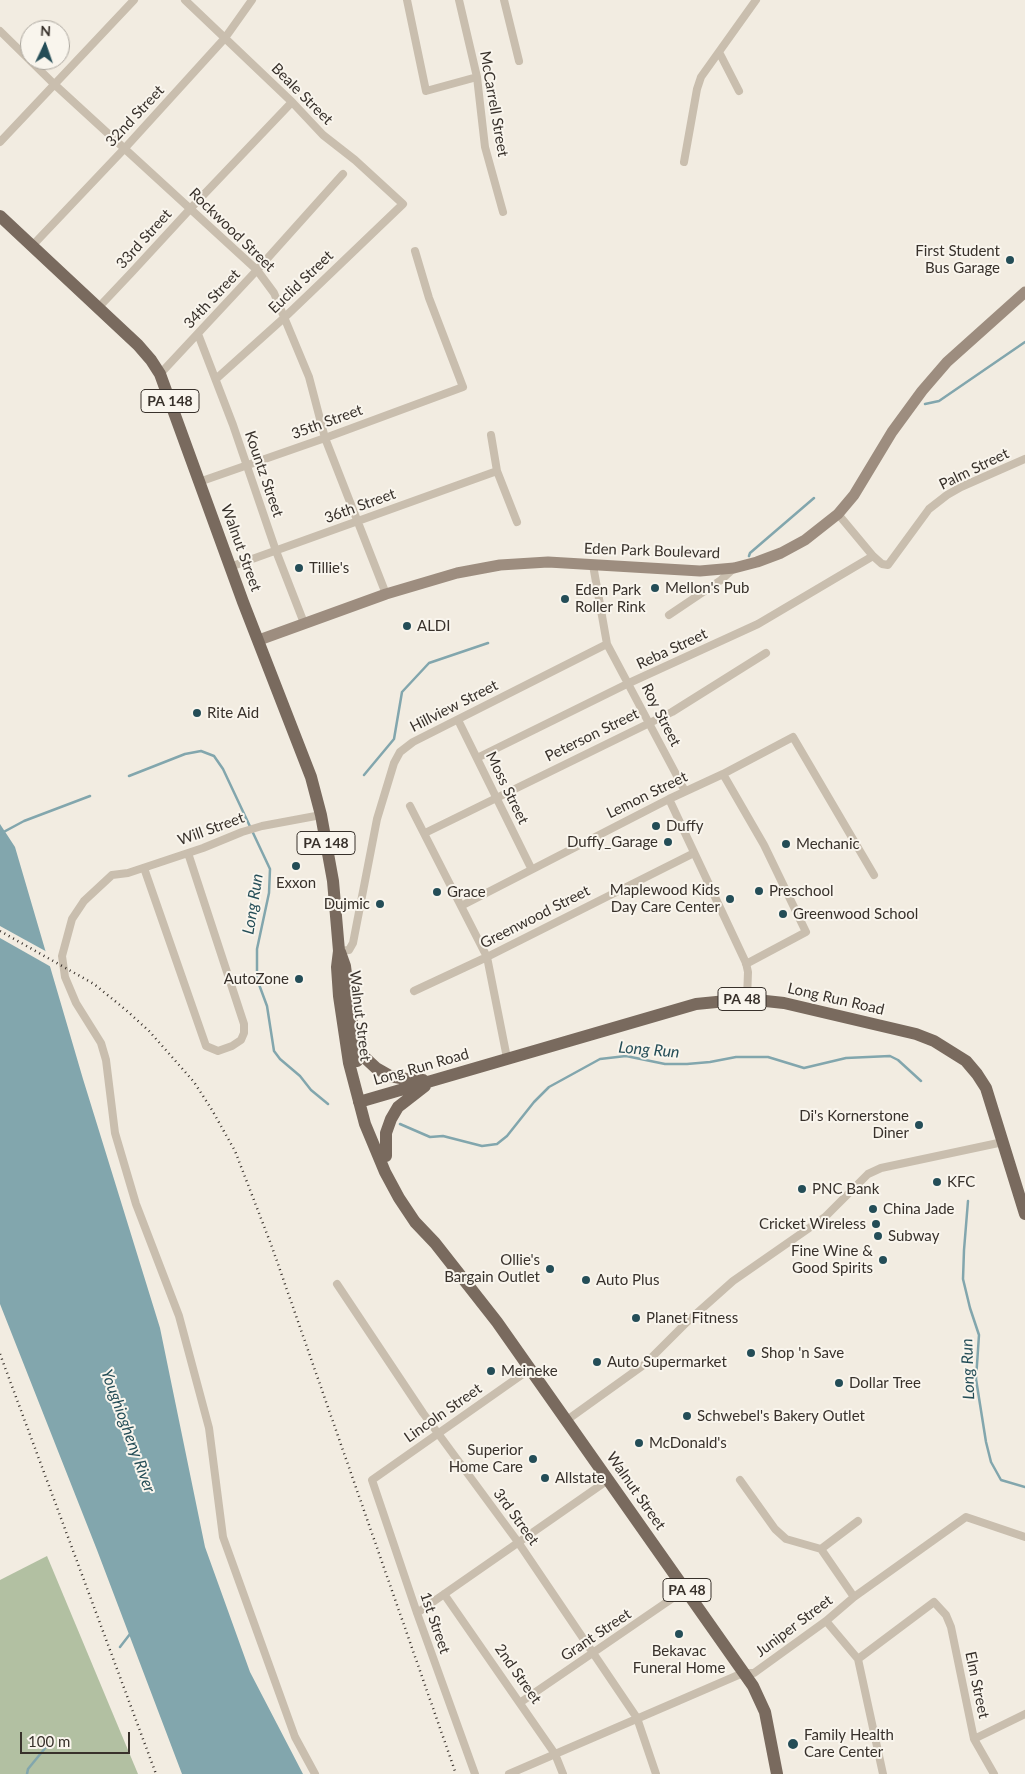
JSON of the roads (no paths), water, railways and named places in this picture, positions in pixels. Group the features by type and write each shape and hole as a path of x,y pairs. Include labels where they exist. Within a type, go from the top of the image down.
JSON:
{"main road":[{"name":"Walnut Street","path":"0,216 138,345 160,374 230,567 311,777 321,815 334,888 339,951 337,967 342,1025 349,1063 386,1156 408,1200 435,1243"},
{"name":"Eden Park Boulevard","path":"259,640 386,594 457,573 500,564 548,562 700,571 734,568 781,553 805,540 838,514 854,495 892,432 922,391 947,362 1025,292"},
{"name":"Walnut Street","path":"339,951 345,966 357,1062 372,1144 399,1198 415,1222 435,1243 497,1322 753,1686 762,1705 777,1774"},
{"name":"Long Run Road","path":"363,1101 696,1004 721,1000 747,999 784,1003 916,1034 948,1049 966,1061 978,1074 986,1088 1025,1214"},
{"path":"354,1039 362,1055 376,1068 390,1076 406,1079 433,1080"},
{"name":"PA 48","path":"386,1156 386,1133 398,1107 433,1080"}],"street":[{"path":"0,142 134,0"},
{"name":"Beale Street","path":"185,0 292,102 323,135 355,160 404,204"},
{"name":"32nd Street","path":"32,246 125,148 225,38 252,0"},
{"path":"407,0 426,91 477,77"},
{"name":"McCarrell Street","path":"459,0 477,77 485,147 503,212"},
{"path":"504,0 519,61"},
{"path":"684,162 697,89 701,77 756,0"},
{"name":"Rockwood Street","path":"0,31 54,84 257,270 274,292 309,378 325,438 386,594"},
{"path":"719,52 738,91"},
{"name":"33rd Street","path":"98,308 292,102"},
{"name":"34th Street","path":"160,374 343,174"},
{"name":"Euclid Street","path":"216,379 285,317 404,204"},
{"name":"35th Street","path":"199,482 464,387 430,298 415,251"},
{"name":"Kountz Street","path":"198,334 304,623"},
{"path":"491,435 498,471 517,522"},
{"name":"Palm Street","path":"873,556 886,566 890,564 930,509 947,495 960,487 1025,459"},
{"name":"36th Street","path":"230,567 498,471"},
{"path":"838,514 873,556"},
{"name":"Reba Street","path":"477,758 629,683 758,624 873,556"},
{"name":"Roy Street","path":"593,564 608,644 685,792"},
{"path":"669,614 721,580 734,568"},
{"name":"Hillview Street","path":"339,951 350,950 353,943 377,819 394,763 406,746 608,644"},
{"name":"Peterson Street","path":"425,833 672,712 766,654"},
{"name":"Moss Street","path":"458,720 531,868"},
{"name":"Lemon Street","path":"461,906 531,868 723,774 793,737 874,875"},
{"path":"723,774 764,845 806,932 746,964"},
{"path":"669,799 746,964 748,972 747,999"},
{"path":"410,806 488,957 507,1058"},
{"name":"Will Street","path":"315,1774 295,1737 224,1536 209,1428 179,1316 136,1204 115,1133 106,1060 101,1043 76,1003 65,977 62,956 72,919 84,901 112,875 128,874 262,826 321,815"},
{"name":"Greenwood Street","path":"414,991 488,957 694,852"},
{"path":"144,868 206,1046 218,1051 232,1046 241,1040 244,1024 188,853"},
{"path":"567,1420 645,1364 687,1322 734,1281 825,1217 868,1174 882,1168 1003,1142"},
{"name":"3rd Street","path":"337,1284 423,1413 518,1542 637,1718 656,1774"},
{"name":"Lincoln Street","path":"372,1480 530,1368"},
{"name":"1st Street","path":"372,1480 475,1774"},
{"path":"417,1612 608,1480"},
{"path":"740,1480 775,1529 786,1539 821,1549 854,1597"},
{"name":"Juniper Street","path":"509,1774 743,1673 754,1673 826,1621 854,1597 966,1517 1025,1537"},
{"path":"821,1549 858,1521"},
{"name":"Grant Street","path":"520,1702 686,1589"},
{"name":"2nd Street","path":"444,1594 555,1754 563,1774"},
{"name":"Elm Street","path":"858,1659 934,1602 946,1615 951,1627 974,1739 994,1774"},
{"path":"826,1621 858,1659 883,1774"},
{"path":"974,1739 1025,1714"}],"water":[{"name":"Youghiogheny River","path":"0,824 15,847 83,1079 160,1328 205,1547 250,1672 303,1774 182,1774 97,1550 0,1304"}],"waterway":[{"path":"925,404 939,401 1025,342"},
{"path":"749,556 750,553 814,498"},
{"path":"364,775 394,739 402,692 429,663 488,643"},
{"name":"Long Run","path":"129,776 185,754 201,751 214,756 223,769 270,869 269,893 257,949 257,979 267,1006 274,1051 280,1059 300,1076 311,1090 328,1104"},
{"name":"Long Run","path":"0,834 24,821 90,796"},
{"name":"Long Run","path":"400,1124 430,1137 443,1136 482,1146 497,1144 507,1136 534,1102 549,1087 600,1059 626,1056 665,1064 710,1062 736,1057 768,1057 804,1068 846,1058 890,1056 898,1060 921,1081"},
{"name":"Long Run","path":"968,1201 963,1279 979,1335 976,1379 986,1442 991,1462 1001,1480 1025,1487"},
{"path":"120,1647 130,1634"},
{"path":"27,1774 28,1769 46,1747"}],"railway":[{"path":"0,931 94,984 149,1031 194,1082 235,1151 272,1247 456,1774"},
{"path":"0,1354 156,1774"}],"place":[{"name":"First Student Bus Garage","path":"1010,260"},
{"name":"Tillie's","path":"299,568"},
{"name":"Mellon's Pub","path":"655,588"},
{"name":"Eden Park Roller Rink","path":"565,599"},
{"name":"ALDI","path":"407,626"},
{"name":"Rite Aid","path":"197,713"},
{"name":"Duffy","path":"656,826"},
{"name":"Duffy_Garage","path":"668,842"},
{"name":"Mechanic","path":"786,844"},
{"name":"Exxon","path":"296,866"},
{"name":"Preschool","path":"759,891"},
{"name":"Grace","path":"437,892"},
{"name":"Maplewood Kids Day Care Center","path":"730,899"},
{"name":"Dujmic","path":"380,904"},
{"name":"Greenwood School","path":"783,914"},
{"name":"AutoZone","path":"299,979"},
{"name":"Di's Kornerstone Diner","path":"919,1125"},
{"name":"KFC","path":"937,1182"},
{"name":"PNC Bank","path":"802,1189"},
{"name":"China Jade","path":"873,1209"},
{"name":"Cricket Wireless","path":"876,1224"},
{"name":"Subway","path":"878,1236"},
{"name":"Fine Wine & Good Spirits","path":"883,1260"},
{"name":"Ollie's Bargain Outlet","path":"550,1269"},
{"name":"Auto Plus","path":"586,1280"},
{"name":"Planet Fitness","path":"636,1318"},
{"name":"Shop 'n Save","path":"751,1353"},
{"name":"Auto Supermarket","path":"597,1362"},
{"name":"Meineke","path":"491,1371"},
{"name":"Dollar Tree","path":"839,1383"},
{"name":"Schwebel's Bakery Outlet","path":"687,1416"},
{"name":"McDonald's","path":"639,1443"},
{"name":"Superior Home Care","path":"533,1459"},
{"name":"Allstate","path":"545,1478"},
{"name":"Bekavac Funeral Home","path":"679,1634"},
{"name":"Family Health Care Center","path":"793,1744"}]}
